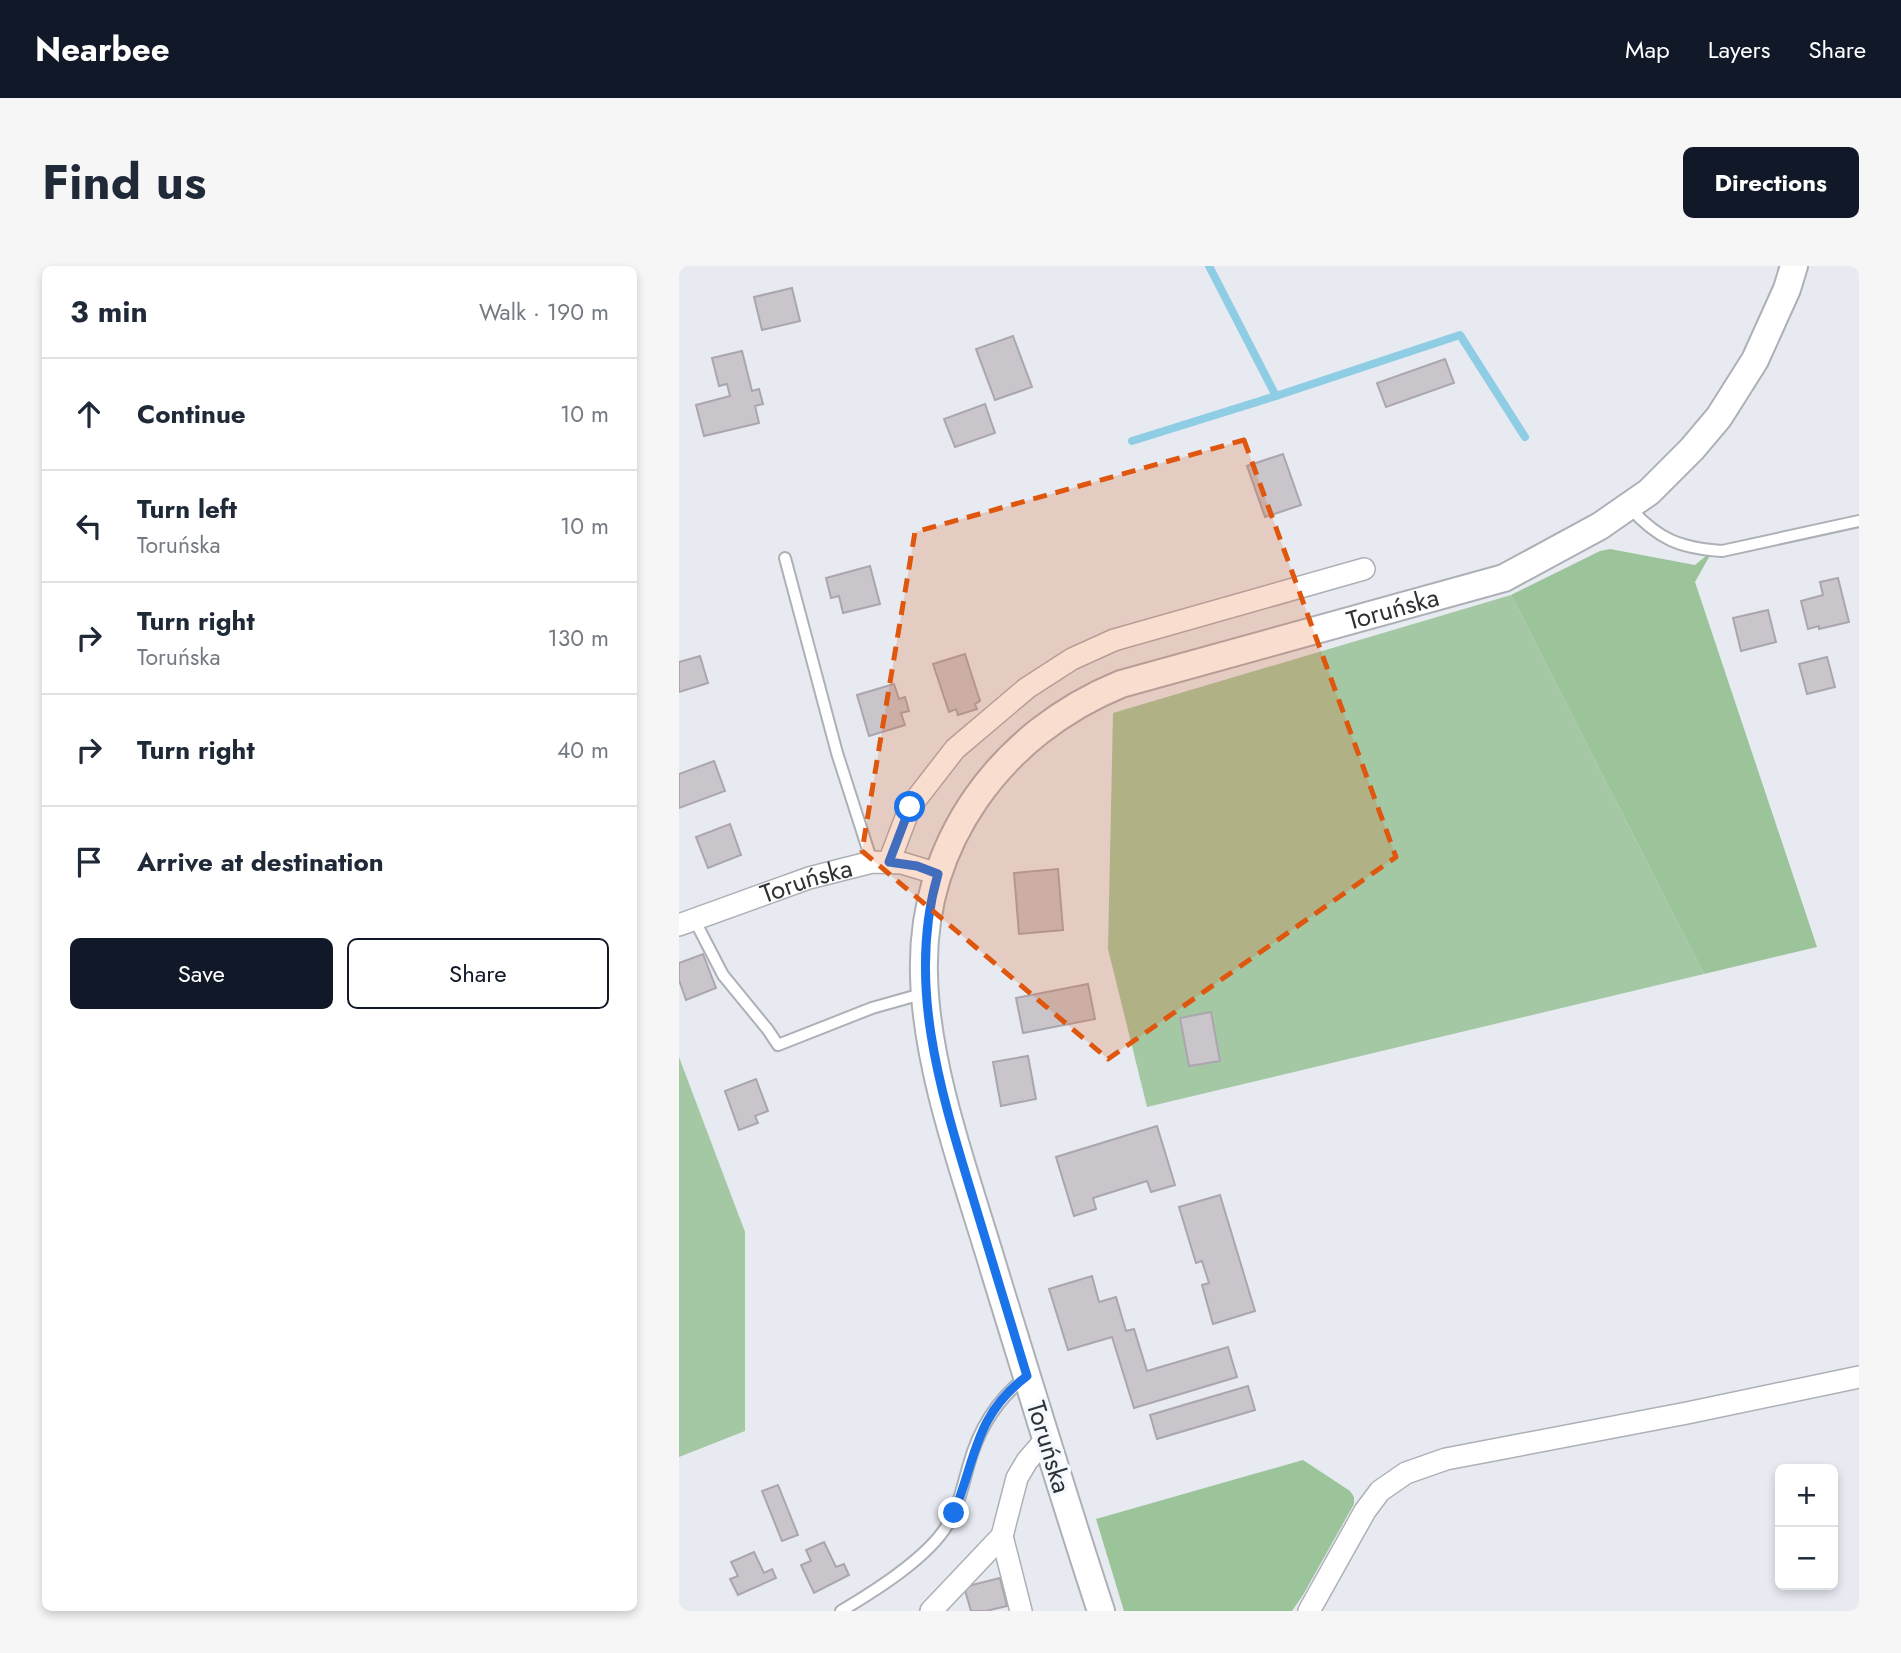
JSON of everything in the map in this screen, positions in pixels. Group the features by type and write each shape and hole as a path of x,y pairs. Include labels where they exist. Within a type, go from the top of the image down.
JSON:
{"street":[{"name":"Toruńska","path":"1101,1611 948,1115 933,1046 925,992 924,950 929,911 938,874 961,822 997,769 1048,725 1102,692 1122,684 1504,578 1565,546 1629,507 1649,492 1692,449 1738,388 1755,360 1794,266"},
{"path":"881,862 910,807 954,749 1027,688 1072,659 1114,640 1364,569"},
{"name":"Toruńska","path":"687,922 809,878 881,862 917,866 938,874"},
{"path":"1309,1611 1373,1500 1390,1483 1425,1465 1859,1377"},
{"path":"1021,1611 1002,1536 1017,1478 1027,1461 1046,1439"},
{"path":"930,1611 1002,1536"}],"lane":[{"path":"1629,507 1646,525 1672,542 1703,550 1722,551 1859,521"},
{"path":"785,558 837,753 881,862"},
{"path":"687,922 723,975 778,1045 872,1008 925,992"},
{"path":"841,1611 877,1590 943,1533 959,1501 970,1460 984,1425 1005,1394 1027,1376"}],"highlighted area":[{"path":"1244,440 1396,857 1108,1059 862,851 915,532"}],"green space":[{"path":"1610,549 1695,565 1713,550 1695,582 1817,947 1704,974 1511,595 1600,551"},
{"path":"1511,595 1704,974 1147,1107 1108,949 1113,713"},
{"path":"679,1057 745,1232 745,1431 679,1457"},
{"path":"1303,1460 1350,1491 1354,1504 1292,1611 1124,1611 1096,1519"}],"building":[{"path":"792,288 800,321 762,330 754,297"},
{"path":"1013,336 1032,387 995,400 976,349"},
{"path":"742,351 752,391 759,389 763,404 755,406 759,423 704,436 696,405 730,396 727,384 719,386 712,358"},
{"path":"1445,359 1454,383 1386,407 1377,383"},
{"path":"985,404 995,433 955,447 944,419"},
{"path":"1283,454 1301,505 1265,517 1247,466"},
{"path":"870,566 880,604 843,613 839,596 831,598 826,578"},
{"path":"1838,578 1849,622 1808,629 1801,601 1823,595 1820,582"},
{"path":"1768,610 1776,642 1741,651 1733,618"},
{"path":"965,654 980,701 975,704 977,709 958,715 956,709 949,712 933,664"},
{"path":"700,656 708,683 679,692 679,662"},
{"path":"1827,657 1835,687 1807,694 1799,664"},
{"path":"894,684 899,699 905,697 909,711 901,713 905,725 869,736 857,695"},
{"path":"714,761 725,791 679,808 679,774"},
{"path":"730,824 741,855 708,868 696,837"},
{"path":"1058,869 1063,930 1019,934 1014,873"},
{"path":"703,954 716,988 686,1000 679,980 679,963"},
{"path":"1088,984 1095,1019 1023,1033 1016,998"},
{"path":"1211,1012 1220,1061 1189,1066 1180,1018"},
{"path":"1028,1056 1036,1099 1001,1106 993,1062"},
{"path":"756,1079 768,1111 755,1116 758,1123 739,1130 725,1091"},
{"path":"1157,1126 1175,1185 1151,1192 1147,1181 1093,1198 1096,1209 1074,1216 1056,1157"},
{"path":"1220,1195 1255,1311 1213,1324 1202,1285 1209,1283 1202,1261 1196,1263 1179,1207"},
{"path":"1092,1276 1099,1302 1116,1297 1126,1331 1134,1329 1147,1371 1228,1347 1237,1377 1134,1408 1112,1337 1068,1350 1049,1289"},
{"path":"1248,1386 1255,1410 1157,1439 1150,1415"},
{"path":"778,1485 798,1535 782,1541 762,1491"},
{"path":"824,1542 836,1567 844,1564 849,1575 814,1593 801,1565 811,1561 806,1550"},
{"path":"754,1552 764,1573 772,1569 776,1578 738,1595 730,1579 738,1576 731,1562"},
{"path":"1000,1578 1007,1606 971,1611 964,1587"}],"waterway":[{"path":"1209,266 1276,396 1460,335 1525,437"},
{"path":"1132,441 1276,396"}],"route":[{"path":"910,807 889,862 917,866 938,874 927,922 923,977 933,1046 948,1115 1027,1376 1005,1394 984,1425 954,1513"}]}
